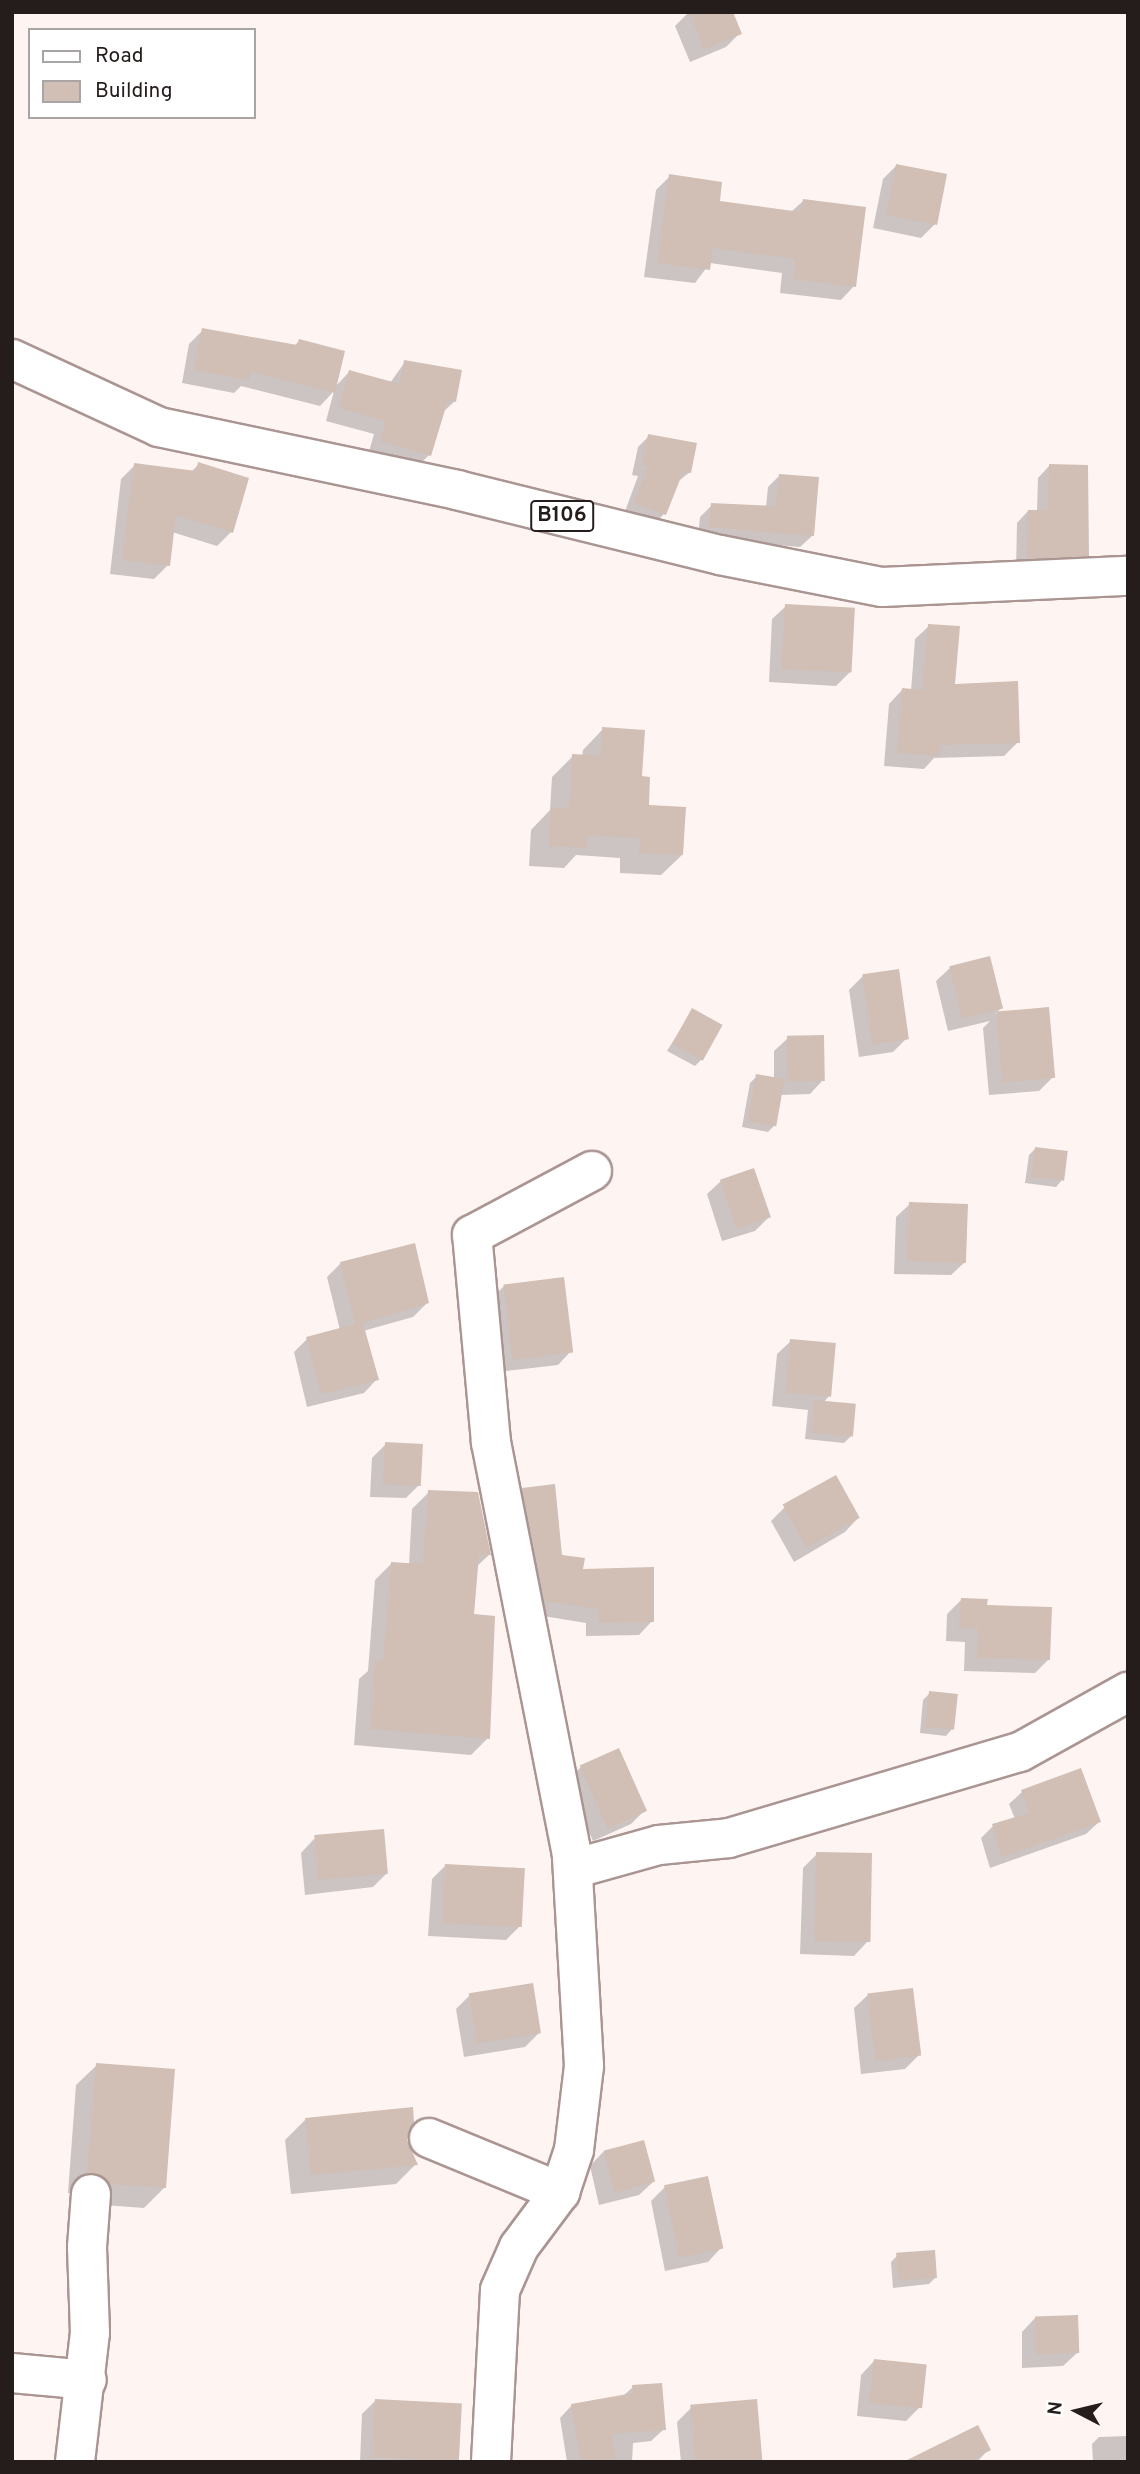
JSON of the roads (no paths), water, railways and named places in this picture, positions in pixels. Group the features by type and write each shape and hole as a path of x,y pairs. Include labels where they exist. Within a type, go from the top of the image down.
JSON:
{"street":[{"name":"B106","path":"12,359 159,427 457,489 720,555 882,587 1128,576"},
{"path":"491,2462 500,2290 519,2247 560,2192 574,2150 584,2066 573,1869 564,1797 491,1441 472,1235 592,1171"},
{"path":"573,1869 659,1845 729,1838 1020,1752 1128,1692"},
{"path":"429,2138 560,2192"},
{"path":"75,2462 87,2380 91,2194"},
{"path":"12,2373 87,2380"}]}
